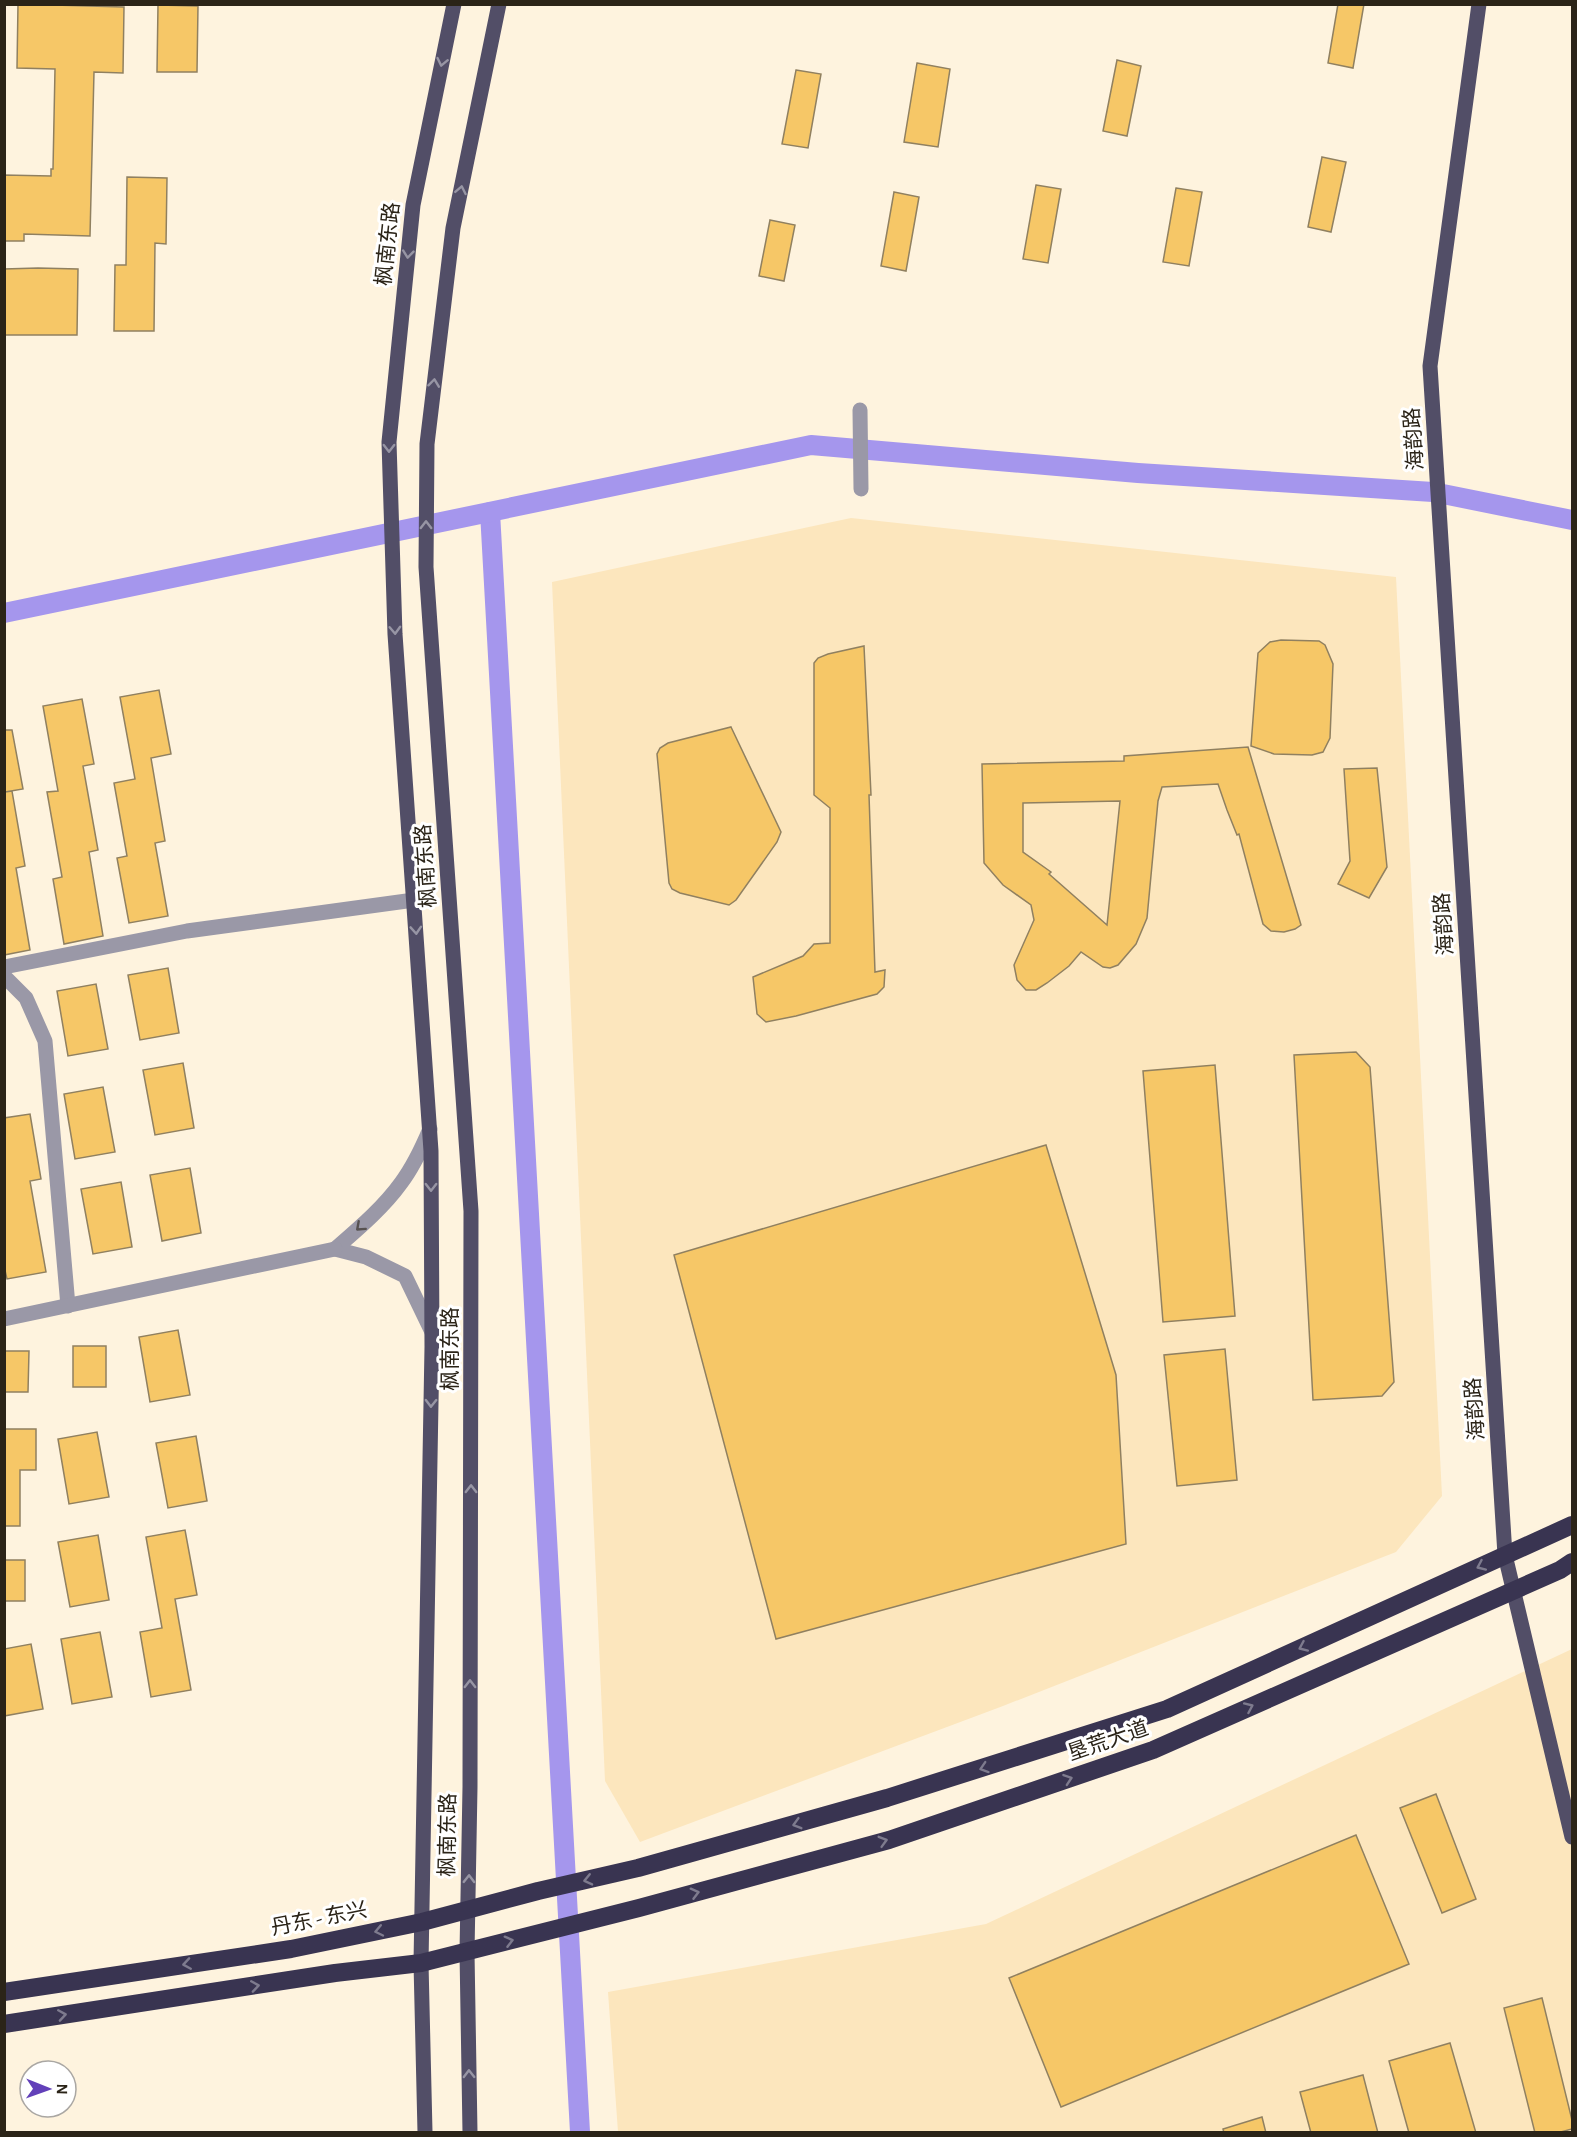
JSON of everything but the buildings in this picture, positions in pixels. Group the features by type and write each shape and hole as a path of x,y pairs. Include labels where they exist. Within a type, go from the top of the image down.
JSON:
{"highway":[{"name":"垦荒大道","path":"638,1868 888,1798 1167,1709 1572,1525"},
{"name":"垦荒大道","path":"467,1952 889,1840 1153,1750 1572,1562"},
{"name":"丹东 - 东兴","path":"4,1992 291,1949 422,1922 538,1891 638,1868"},
{"path":"4,2024 335,1973 421,1963 467,1952"}],"main road":[{"name":"枫南东路","path":"425,2133 421,1963 432,1332 430,1129 395,634 389,442 413,206 454,4"},
{"name":"枫南东路","path":"470,2133 467,1952 471,1211 426,567 426,483 427,444 453,228 499,4"},
{"name":"海韵路","path":"1479,4 1430,366 1505,1556 1572,1837"}],"street":[{"path":"860,410 861,489"},
{"path":"4,967 187,931 414,900"},
{"path":"4,976 26,998 45,1041 68,1306"},
{"path":"335,1249 363,1225 401,1183 430,1129"},
{"path":"4,1319 335,1249 366,1257 405,1276 432,1332"}],"shaded area":[{"path":"851,518 1396,577 1442,1496 1396,1552 1003,1706 640,1842 605,1781 552,582"},
{"path":"1572,1649 1572,2132 618,2132 608,1992 986,1924"}],"waterway":[{"path":"4,613 811,445 1138,473 1433,492 1572,520"},
{"path":"490,512 580,2132"}]}
